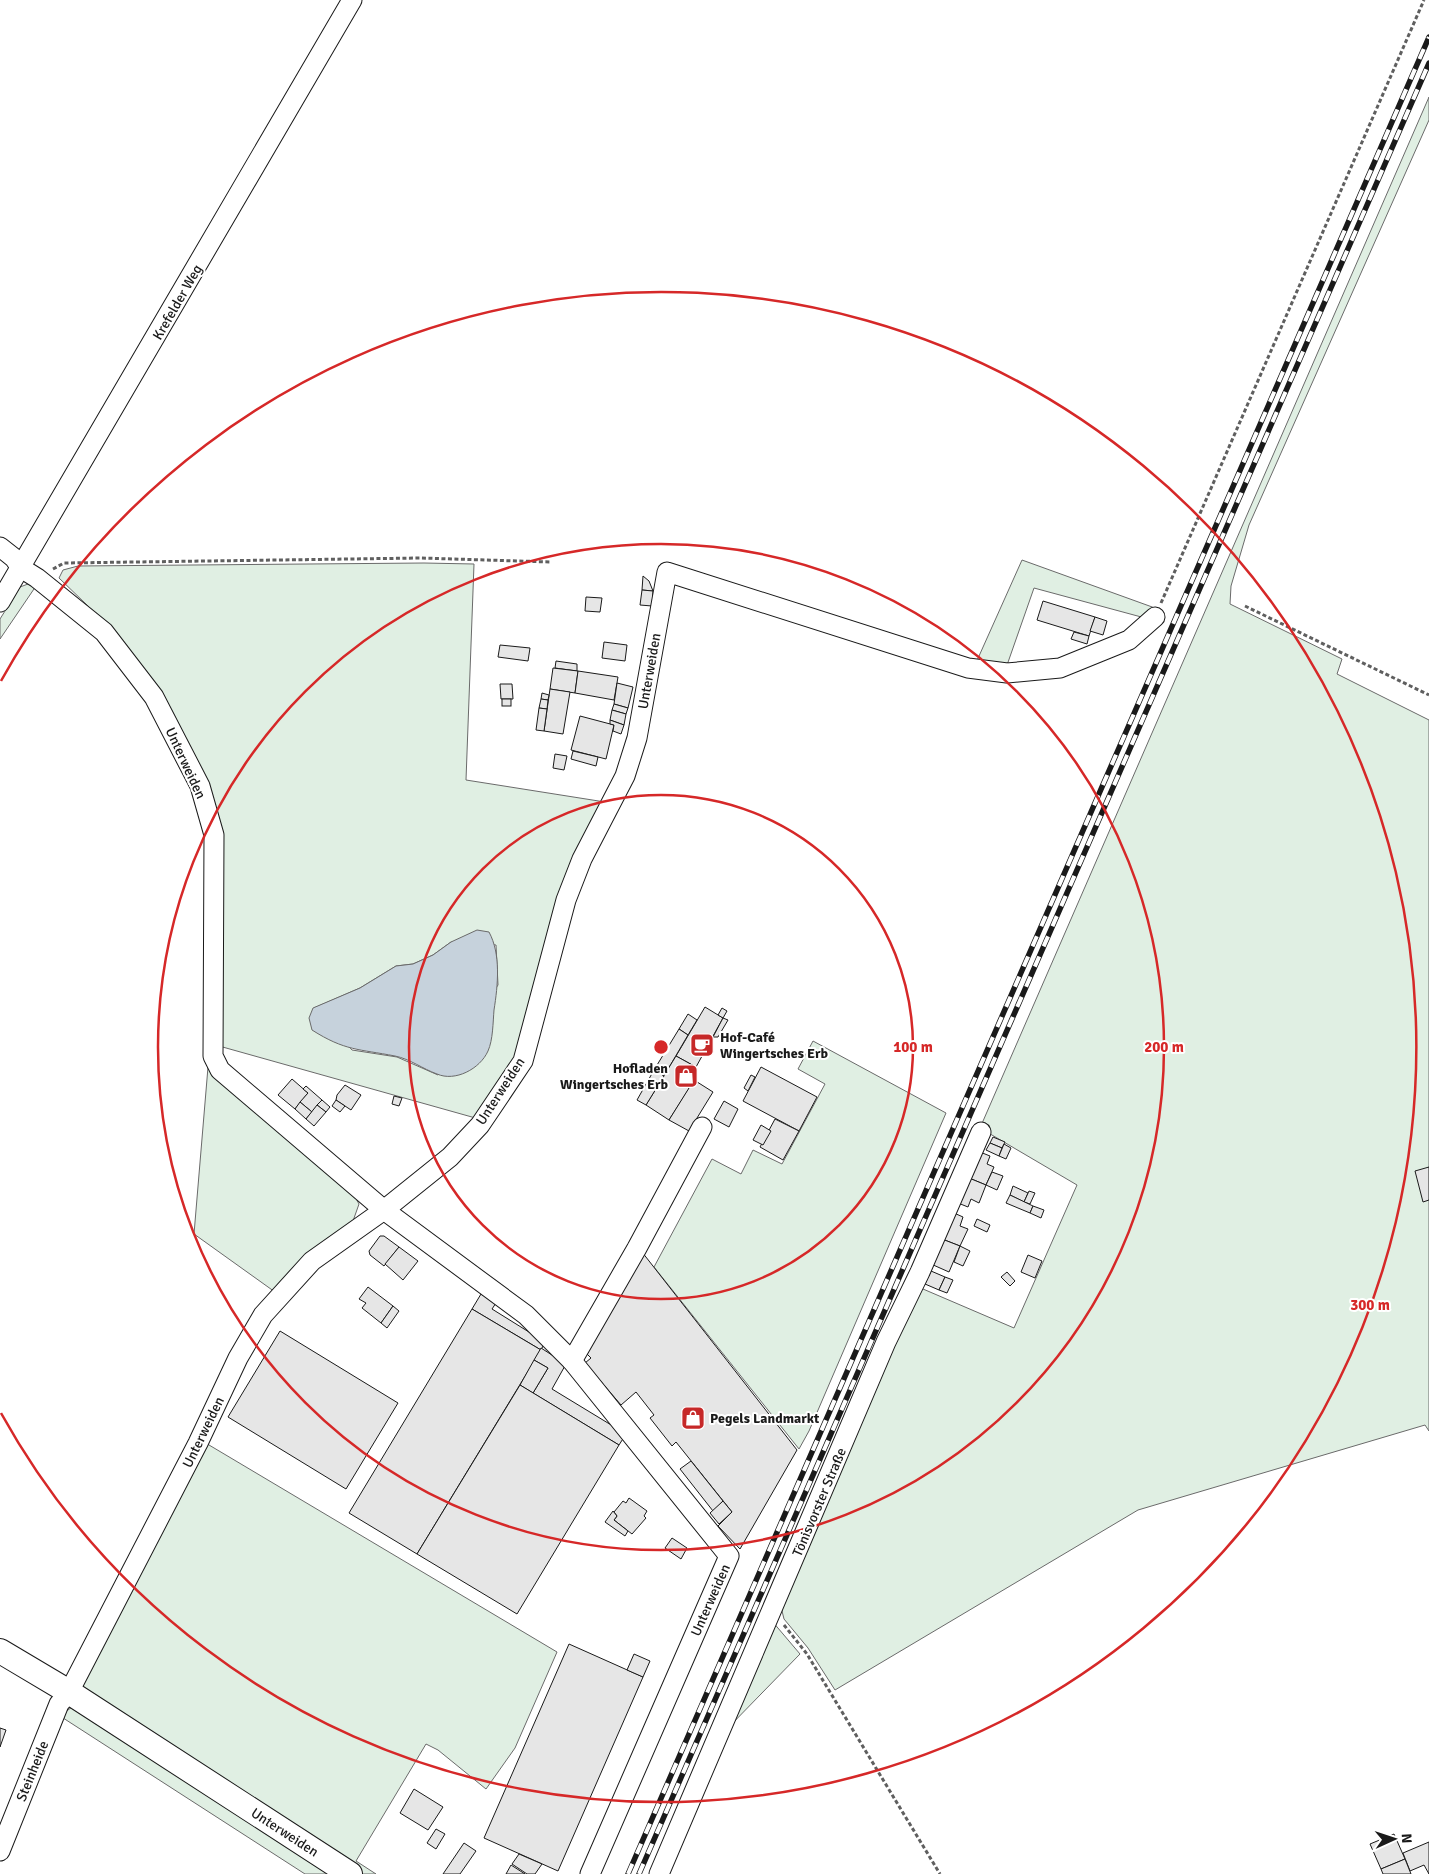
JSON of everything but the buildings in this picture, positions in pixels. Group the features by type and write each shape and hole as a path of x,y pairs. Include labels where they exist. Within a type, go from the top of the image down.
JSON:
{"main road":[{"name":"Unterweiden","path":"0,1651 68,1692 350,1874"}],"street":[{"name":"Krefelder Weg","path":"0,602 29,573 352,0"},
{"name":"Unterweiden","path":"0,547 29,573 104,632 154,696 200,786 214,835 213,1056 220,1070 384,1210 526,1315 572,1361 730,1556 590,1874"},
{"name":"Unterweiden","path":"68,1692 198,1443 238,1358 263,1315 312,1260 384,1210 450,1157 480,1125 523,1061 566,900 582,860 625,776 637,738 667,572 968,668 1007,673 1060,668 1129,640 1155,617"},
{"path":"572,1361 637,1248 702,1127"},
{"name":"Tönisvorster Straße","path":"659,1874 716,1736 773,1610 882,1351 920,1272 981,1132"},
{"name":"Steinheide","path":"0,1852 59,1704 68,1692"}],"path":[{"path":"1155,617 1424,0"},
{"path":"29,573 64,563 421,558 551,562"},
{"path":"1244,606 1429,695"},
{"path":"773,1610 807,1654 940,1874"}],"green space":[{"path":"1429,97 1429,120 1249,525 1231,586 1230,604 1342,659 1337,674 1429,720 1429,1431 1425,1425 1138,1510 835,1690 808,1648 784,1619 780,1603 916,1286 1014,1328 1077,1185 980,1128"},
{"path":"1022,560 1155,608 1145,618 1034,588 1006,668 975,665"},
{"path":"474,564 466,780 605,802 522,1054 479,1119 219,1046 219,820 156,694 87,605 59,578 63,570 78,566","holes":["451,942 496,945 498,985 438,1075 397,1057 352,1050 314,1008 360,988 396,966 413,964 433,955"]},
{"path":"28,584 36,586 0,639 0,619 20,587"},
{"path":"813,1041 946,1113 809,1431 799,1449 654,1267 712,1159 741,1174 753,1150 782,1164 825,1084 798,1069"},
{"path":"208,1067 354,1195 359,1204 353,1221 275,1292 194,1234"},
{"path":"204,1442 557,1652 515,1748 486,1789 438,1750 426,1744 356,1861 376,1874 359,1874 81,1696 80,1681"},
{"path":"772,1621 800,1654 724,1732"},
{"path":"72,1707 328,1874 305,1874 60,1716"}],"shaded area":[{"path":"477,930 489,932 493,941 498,970 490,1047 484,1057 473,1068 459,1075 444,1076 401,1057 343,1046 312,1030 309,1018 313,1008 360,988 396,966 413,964 433,955 451,942"}],"railway":[{"path":"628,1874 1429,37"},
{"path":"639,1874 1429,63"}],"place":[{"name":"Hof-Café Wingertsches Erb","path":"702,1045"},
{"name":"Hofladen Wingertsches Erb","path":"686,1076"},
{"name":"Pegels Landmarkt","path":"693,1418"}]}
